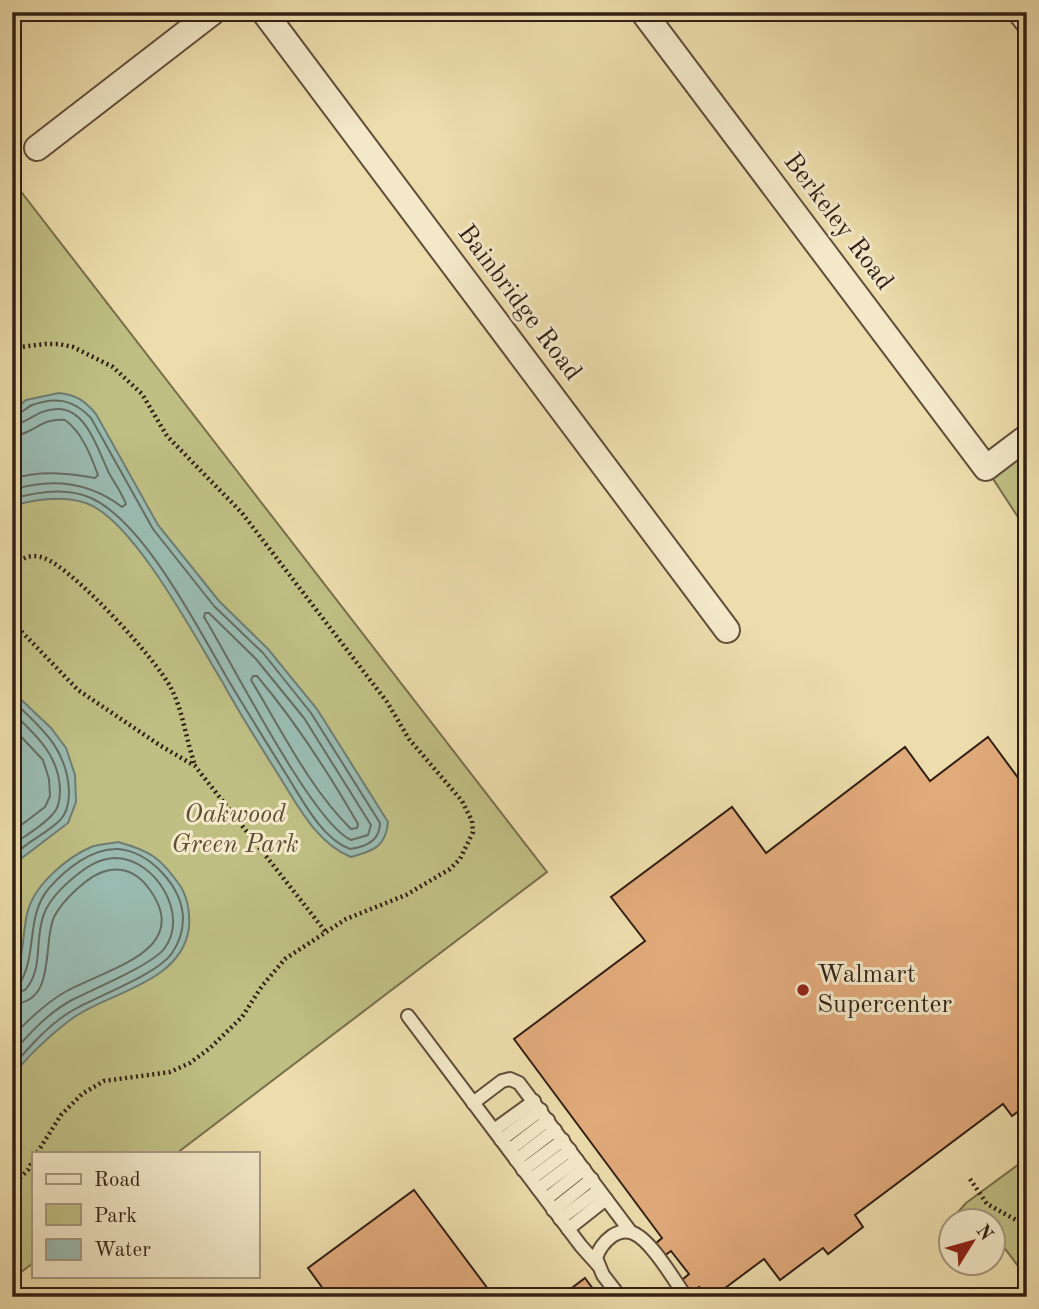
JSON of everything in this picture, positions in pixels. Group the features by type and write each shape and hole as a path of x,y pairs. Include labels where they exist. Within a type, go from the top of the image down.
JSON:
{"street":[{"path":"37,148 213,12"},
{"name":"Bainbridge Road","path":"264,12 727,630"},
{"name":"Berkeley Road","path":"643,12 986,468 1027,438"},
{"path":"1020,12 1027,21"}],"lane":[{"path":"408,1016 620,1297"},
{"path":"473,1103 502,1081 510,1079 519,1083 630,1231 650,1248 686,1297"},
{"path":"531,1180 570,1150"},
{"path":"531,1180 570,1150"},
{"path":"531,1180 570,1150"},
{"path":"531,1180 570,1150"},
{"path":"531,1180 570,1150"},
{"path":"531,1180 570,1150"},
{"path":"598,1265 596,1258 603,1243 618,1232 630,1231"}],"path":[{"path":"12,348 45,344 74,347 113,368 142,394 167,436 242,513 387,702 409,739 462,801 472,821 473,832 460,859 450,869 406,895 346,919 285,959 262,986 242,1017 210,1048 180,1069 113,1079 82,1094 61,1115 38,1152"},
{"path":"12,570 25,557 43,558 55,564 100,604 141,647 172,689 195,766"},
{"path":"12,618 22,632 85,695 195,766 325,931"},
{"path":"12,1186 32,1162"},
{"path":"970,1180 987,1204 1027,1226"}],"green space":[{"name":"Oakwood Green Park","path":"12,180 547,872 178,1152 32,1152 32,1264 12,1279"},
{"path":"1027,437 1027,531 986,468"},
{"path":"1027,1163 1027,1180 1019,1181 1027,1192 1027,1278 1007,1251 1007,1208 962,1208 1019,1164"}],"water":[{"path":"59,393 80,399 96,414 158,525 219,601 268,649 317,709 388,822 384,837 377,847 351,857 329,843 310,824 162,583 124,532 105,514 86,503 67,499 39,500 12,506 12,412 26,400"},
{"path":"12,691 51,728 66,748 75,775 76,802 68,823 22,858 12,872"},
{"path":"118,842 154,857 181,887 189,918 183,946 173,961 160,973 91,1007 61,1027 24,1062 14,1077 12,1086 12,983 21,958 30,904 43,883 71,858 91,847"}],"building":[{"name":"Walmart Supercenter","path":"988,737 1027,790 1027,1105 1012,1116 1003,1104 855,1215 863,1227 828,1254 823,1248 780,1280 764,1259 713,1297 706,1297 699,1287 692,1293 682,1280 689,1274 671,1251 664,1256 655,1244 662,1238 514,1039 645,941 611,897 732,807 766,853 905,747 930,781"},
{"path":"414,1190 494,1297 329,1297 308,1268"},
{"path":"585,1278 599,1297 560,1297"}],"place":[{"name":"Walmart Supercenter","path":"803,990"}]}
